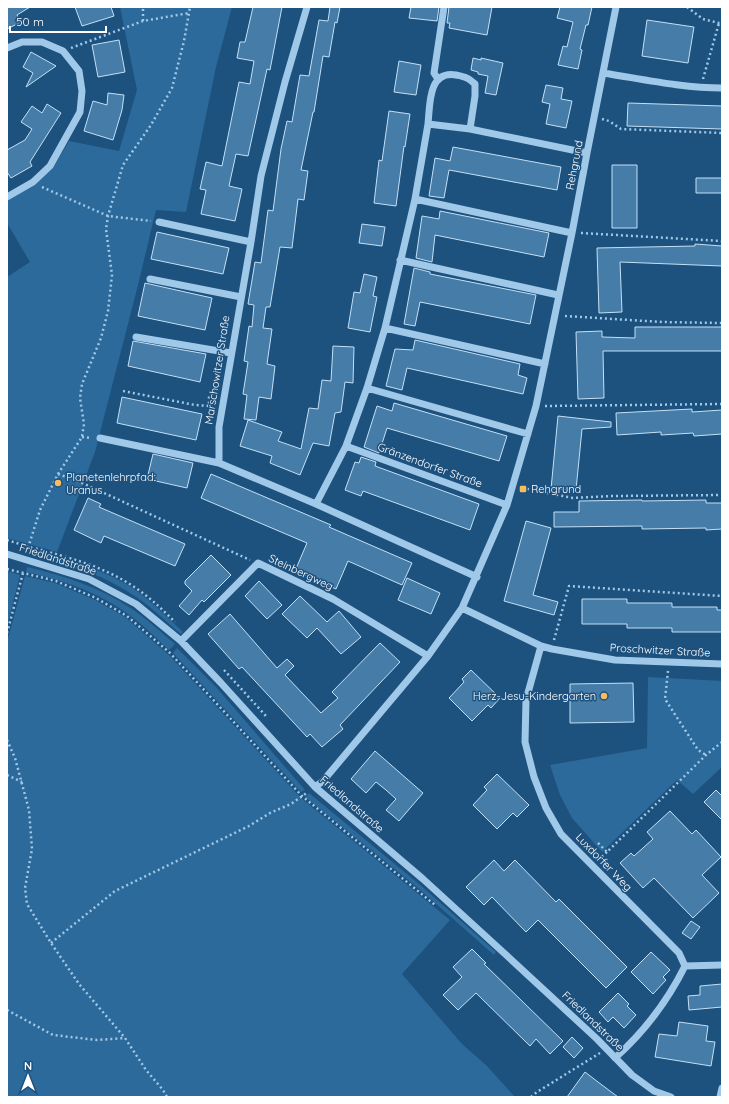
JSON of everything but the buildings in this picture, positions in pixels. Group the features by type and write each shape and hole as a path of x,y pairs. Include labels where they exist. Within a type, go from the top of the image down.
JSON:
{"street":[{"name":"Marschowitzer Straße","path":"219,463 219,427 223,398 251,242 261,176 285,82 307,7"},
{"path":"438,79 434,74 444,7"},
{"name":"Rehgrund","path":"315,787 323,781 428,656 462,608 507,505 536,406 572,233 616,7"},
{"path":"7,48 22,42 42,42 63,51 79,71 82,91 80,112 50,166 33,182 7,197"},
{"path":"603,73 702,88 722,88"},
{"path":"316,504 346,446 367,388 385,328 415,198 428,124 432,88 438,79 449,74 467,77 475,84 475,96 470,129"},
{"path":"428,124 470,129 587,153"},
{"path":"415,198 572,233"},
{"path":"159,222 251,242"},
{"path":"400,260 558,295"},
{"path":"150,279 241,297"},
{"path":"385,328 545,364"},
{"path":"136,337 231,353"},
{"path":"367,388 528,434"},
{"path":"100,438 219,463 316,504 477,576"},
{"name":"Gränzendorfer Straße","path":"346,446 507,505"},
{"name":"Friedlandstraße","path":"7,554 66,570 110,588 136,604 181,642 221,683 315,787 434,890 585,1028 632,1075 654,1091 671,1097"},
{"name":"Steinbergweg","path":"181,642 258,563 333,599 428,656"},
{"name":"Proschwitzer Straße","path":"462,608 542,646 552,649 615,660 722,664"},
{"name":"Luxdorfer Weg","path":"542,646 526,700 525,742 534,777 546,808 561,834 679,953 685,966"},
{"path":"615,1058 655,1016 674,987 685,966 722,965"},
{"path":"720,1097 722,1088"}],"path":[{"path":"143,7 143,21"},
{"path":"7,540 28,547 40,510 58,474 82,437 84,424 80,398 82,384 101,338 108,311 112,275 106,229 108,216 123,165 151,125 172,88 184,41 190,7"},
{"path":"687,7 703,19 721,23 704,72 702,88"},
{"path":"63,51 143,21 189,13"},
{"path":"594,117 609,121 621,130 722,133"},
{"path":"33,182 108,216 159,222"},
{"path":"572,233 722,241"},
{"path":"554,315 662,322 722,323"},
{"path":"124,391 195,405 209,406 209,395 223,398"},
{"path":"536,406 722,404"},
{"path":"58,474 258,563"},
{"path":"512,487 574,498 613,496 722,495"},
{"path":"7,569 23,573 7,633"},
{"path":"552,649 569,586 722,596"},
{"path":"669,662 666,698 698,750 706,755"},
{"path":"7,740 15,758 29,810 32,849 25,888 27,904 79,984 125,1038 146,1070 167,1097"},
{"path":"598,843 607,852 706,755 722,742"},
{"path":"7,775 22,782"},
{"path":"51,943 115,891 249,826 270,813 291,804 302,796"},
{"path":"7,1010 53,1035 97,1040 125,1038"},
{"path":"531,1097 606,1049"}],"shaded area":[{"path":"120,7 232,7 216,67 186,212 156,210 95,452 57,552 7,538 7,277 30,262 7,223 7,201 31,187 53,168 69,141 119,151 137,90"},
{"path":"30,550 80,564 115,578 126,584 156,606 183,632 181,634 145,603 113,583 72,566 29,554"},
{"path":"27,567 68,578 107,594 138,613 175,644 169,650 138,622 116,606 92,593 66,583 26,572"},
{"path":"7,571 20,575 7,627"},
{"path":"25,576 55,583 95,600 125,617 169,655 301,798 450,920 402,974 462,1044 487,1066 515,1097 7,1097 7,642"},
{"path":"177,648 216,687 305,790 301,792 173,653"},
{"path":"648,677 722,681 722,767 693,794 677,780 602,852 572,818 560,795 550,765 647,748"},
{"path":"309,793 419,884 496,952 494,955 418,888 305,797"}],"place":[{"name":"Planetenlehrpfad: Uranus","path":"58,483"},
{"name":"Rehgrund","path":"523,489"},
{"name":"Herz-Jesu-Kindergarten","path":"604,696"}]}
